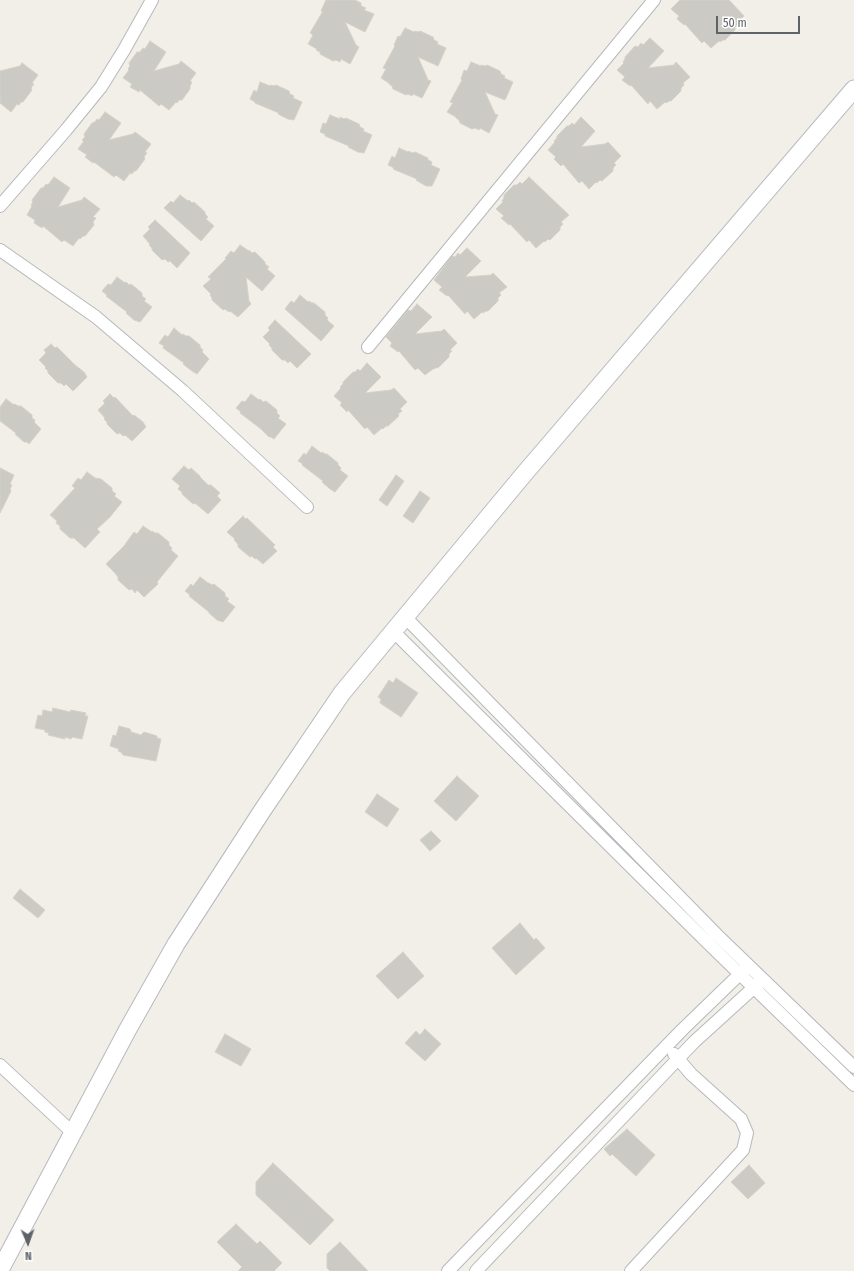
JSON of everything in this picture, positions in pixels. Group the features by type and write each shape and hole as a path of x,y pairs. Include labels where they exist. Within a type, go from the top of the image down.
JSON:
{"street":[{"path":"0,206 101,87 152,0"},
{"path":"368,348 654,0"},
{"path":"0,1270 128,1029 176,944 342,693 529,468 854,89"},
{"path":"0,250 96,317 183,391 307,507"},
{"path":"405,616 717,935 854,1067"},
{"path":"392,631 854,1085"},
{"path":"448,1271 666,1046 749,965"},
{"path":"476,1271 694,1042 763,978"},
{"path":"631,1271 744,1150 747,1133 741,1120 691,1074 666,1046"},
{"path":"0,1065 74,1133"}],"building":[{"path":"326,0 355,0 361,3 361,6 366,8 364,10 374,14 365,32 345,22 356,45 359,47 350,64 341,59 340,62 336,60 333,61 320,54 320,52 316,50 317,49 308,44 313,35 310,33 323,11 321,11"},
{"path":"680,0 729,0 744,16 737,22 738,24 735,27 735,30 725,40 719,41 711,48 704,41 702,43 685,24 684,25 677,19 679,16 671,9"},
{"path":"405,28 414,32 420,31 433,37 434,40 438,42 437,44 446,48 438,66 418,57 428,80 431,81 422,98 413,94 412,96 408,94 406,95 393,89 389,83 381,78 386,69 383,68 395,46 394,45 398,36 400,37"},
{"path":"650,38 664,51 648,68 674,65 676,62 690,77 683,83 684,85 681,88 681,91 671,101 665,102 657,109 650,101 648,104 631,85 630,86 622,80 625,77 617,70 624,63 625,57 635,46 638,47 641,43 643,45"},
{"path":"150,41 166,52 154,71 179,64 181,61 196,73 190,81 192,82 190,89 182,100 179,100 177,103 176,102 169,110 161,104 159,106 140,90 139,92 130,87 132,84 123,78 129,70 129,63 137,52 140,52 143,48 145,49"},
{"path":"471,62 481,66 487,65 500,71 501,74 505,76 504,78 513,82 505,100 485,92 495,114 498,115 489,133 480,128 479,130 475,128 472,129 460,123 456,117 447,112 453,103 450,102 462,80 464,70 467,71"},
{"path":"22,63 38,75 32,83 34,84 31,88 32,90 23,102 19,105 17,104 11,112 0,103 0,71 20,66"},
{"path":"260,82 270,86 276,85 289,91 290,94 294,96 293,98 302,102 294,120 288,119 278,114 279,113 255,103 250,99 254,90 257,92"},
{"path":"105,112 121,123 109,140 133,134 135,132 151,144 145,152 147,153 144,157 145,159 136,171 132,174 130,173 124,181 116,175 114,177 94,162 93,163 85,157 87,155 78,149 84,141 82,140 85,137 84,134 92,123 97,119 99,120"},
{"path":"330,115 340,119 340,117 344,119 346,118 359,124 360,127 364,129 363,131 372,135 364,153 358,152 348,147 349,146 325,136 325,134 320,132 323,123 326,124"},
{"path":"581,117 595,131 581,147 605,144 608,142 621,156 614,163 616,165 613,168 613,171 602,181 600,180 597,183 596,182 589,189 582,181 579,183 563,164 561,166 554,159 556,157 548,150 555,142 554,141 557,136 567,126 572,123 574,125"},
{"path":"399,148 412,153 415,152 428,158 428,160 432,162 431,165 440,169 432,186 426,186 416,180 417,179 393,169 394,168 388,165 392,156 395,158"},
{"path":"54,177 70,188 58,207 82,200 84,197 100,209 93,217 96,218 93,222 94,225 85,236 80,239 79,238 73,246 64,240 62,242 43,226 42,228 34,223 35,220 27,215 32,206 32,200 41,188 43,188 46,184 48,185"},
{"path":"529,177 569,215 561,222 563,224 560,227 560,230 550,240 548,239 545,242 544,241 536,248 529,240 527,242 510,224 509,225 501,218 504,216 496,209 503,202 504,195 514,185 517,185 520,182 522,184"},
{"path":"180,195 192,203 194,202 205,212 208,217 206,219 214,226 201,241 164,208 171,201 173,203"},
{"path":"155,220 190,253 177,268 170,261 168,262 165,259 162,260 152,250 149,245 150,244 143,236 150,229 148,227"},
{"path":"240,245 252,253 255,252 269,267 267,269 275,276 262,291 246,277 249,301 251,304 238,317 230,311 229,312 225,309 223,310 212,300 211,294 203,286 211,279 208,277 226,259 225,258 231,251 234,253"},
{"path":"467,248 481,261 465,277 491,275 493,273 507,287 499,293 501,295 498,298 498,301 488,311 482,312 474,319 467,311 465,314 448,295 447,296 439,290 442,287 434,280 452,256 455,257 458,253 460,255"},
{"path":"117,277 129,285 131,284 142,293 142,296 146,299 144,301 152,307 140,322 134,320 126,313 127,312 106,296 107,295 102,291 108,284 111,285"},
{"path":"300,295 308,302 314,303 325,312 325,315 328,318 327,320 334,326 321,341 285,309 291,301 294,303"},
{"path":"417,304 432,317 415,334 442,331 444,329 457,343 450,350 452,351 449,354 449,357 439,367 433,369 425,375 418,368 415,370 399,351 398,352 390,346 392,343 386,337 408,310 411,311"},
{"path":"275,320 311,354 297,368 290,361 288,363 285,360 282,360 272,350 269,345 270,344 263,337 270,330 268,328"},
{"path":"174,328 182,335 189,336 200,345 203,350 202,352 209,359 197,374 163,348 164,346 159,343 165,335 168,337"},
{"path":"51,344 55,348 57,347 84,372 87,377 73,391 66,384 64,386 61,383 58,383 48,373 45,368 46,367 39,360 46,353 44,350"},
{"path":"367,363 381,377 365,393 391,390 394,388 407,402 400,409 402,411 398,414 399,416 388,426 383,429 382,428 374,435 367,427 365,429 348,410 347,412 340,405 342,403 334,396 341,388 340,387 343,382 353,372 358,369 360,371"},
{"path":"110,394 114,398 115,397 133,416 134,415 143,422 146,427 132,441 125,435 123,436 120,433 117,434 107,424 104,419 105,418 98,410 105,403 103,401"},
{"path":"251,394 263,402 266,401 277,410 277,413 280,416 278,418 286,424 274,439 269,437 236,408 242,401 245,402"},
{"path":"6,399 14,405 21,406 32,415 32,418 35,420 34,422 41,429 29,444 24,442 15,434 16,433 0,421 0,407"},
{"path":"312,446 321,453 327,454 338,463 341,468 340,470 348,476 335,492 298,461 304,453 306,455"},
{"path":"184,466 189,470 191,468 208,485 211,485 220,493 217,496 221,500 208,514 195,503 193,504 182,494 182,492 178,489 180,486 172,479"},
{"path":"0,468 14,475 10,484 12,485 10,489 11,491 0,513"},
{"path":"87,472 95,478 101,479 112,488 112,491 116,494 114,496 122,502 110,517 97,529 100,532 85,548 74,538 70,538 60,529 60,526 56,523 57,521 50,515 75,488 72,486 78,478 81,480"},
{"path":"396,475 404,481 387,506 379,500"},
{"path":"420,491 430,498 413,523 403,516"},
{"path":"243,516 245,519 247,518 275,545 273,547 277,551 263,564 256,558 255,559 252,556 250,557 238,547 238,544 234,540 235,539 227,532"},
{"path":"143,526 152,532 158,533 169,542 169,545 172,548 171,550 178,556 157,582 158,584 144,597 137,590 135,593 132,589 129,590 118,580 115,573 106,564 124,546 134,532 137,534"},
{"path":"200,577 212,585 214,584 225,593 225,596 229,599 227,601 235,607 223,622 217,620 185,591 191,584 193,586"},
{"path":"396,678 418,693 401,717 380,703 381,699 378,697 389,680 393,683"},
{"path":"53,708 70,712 71,710 86,713 85,716 88,716 82,739 72,737 71,739 65,737 65,739 48,735 49,733 45,732 45,730 35,728 38,715 42,716 43,710 52,712"},
{"path":"119,726 130,729 131,732 141,735 144,732 157,736 157,738 161,739 156,761 123,755 118,751 119,749 110,746 113,735 116,736"},
{"path":"457,776 479,796 456,821 434,801"},
{"path":"377,794 399,809 387,827 365,812"},
{"path":"431,831 441,841 430,851 420,840"},
{"path":"20,889 45,910 38,918 13,898"},
{"path":"520,923 534,940 536,938 545,948 516,975 492,948"},
{"path":"403,952 424,976 398,999 376,976"},
{"path":"425,1029 441,1044 425,1061 405,1043 416,1031 420,1035"},
{"path":"225,1034 251,1049 241,1066 215,1052"},
{"path":"627,1129 655,1155 636,1176 612,1154 610,1156 604,1149"},
{"path":"273,1163 334,1220 310,1245 256,1195 256,1182"},
{"path":"749,1165 765,1183 748,1199 731,1182"},
{"path":"236,1224 257,1244 260,1241 282,1263 274,1271 238,1271 242,1267 217,1242"},
{"path":"340,1242 368,1271 330,1271 327,1268 327,1254"}]}
